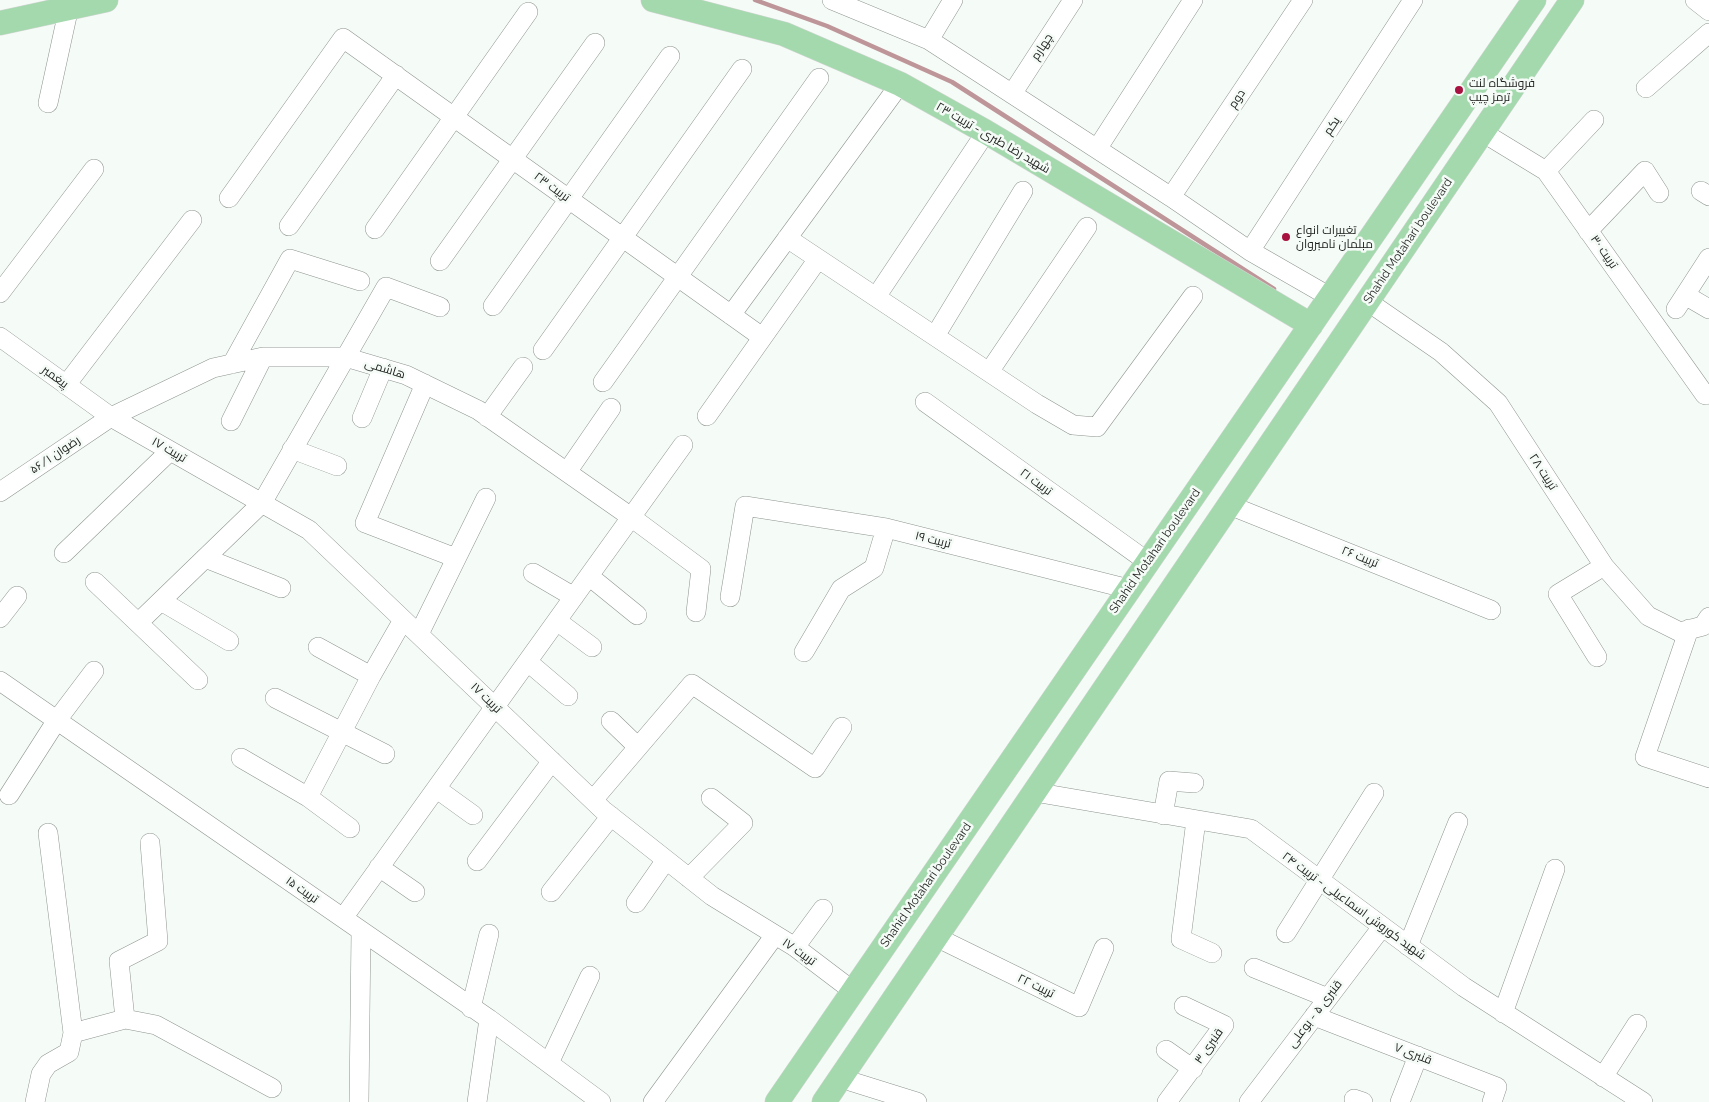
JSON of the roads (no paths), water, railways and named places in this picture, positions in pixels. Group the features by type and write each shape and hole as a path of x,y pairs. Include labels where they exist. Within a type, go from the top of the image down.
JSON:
{"main road":[{"path":"0,23 106,0"},
{"name":"شهید رضا طبری - تربیت ۲۳","path":"653,0 784,34 900,84 986,132 1311,325"},
{"name":"Shahid Motahari boulevard","path":"824,1102 1572,0"},
{"name":"Shahid Motahari boulevard","path":"777,1102 1330,298 1530,2"},
{"path":"1066,680 1096,701"}],"street":[{"path":"832,0 929,40 1097,148 1250,251 1330,298"},
{"path":"929,40 953,0"},
{"name":"چهارم","path":"1012,94 1073,0"},
{"path":"1097,148 1193,0"},
{"name":"دوم","path":"1171,197 1303,0"},
{"name":"یکم","path":"1250,251 1413,0"},
{"path":"1695,0 1709,10"},
{"path":"48,103 69,7"},
{"path":"375,229 528,12"},
{"path":"1646,88 1709,33"},
{"name":"تربیت ۲۳","path":"229,198 343,38 762,337"},
{"path":"440,261 595,42"},
{"path":"493,306 670,56"},
{"path":"543,350 742,69"},
{"path":"289,226 396,76"},
{"path":"603,382 819,78"},
{"path":"731,315 900,84"},
{"path":"1546,170 1594,120"},
{"path":"876,297 986,132"},
{"name":"تربیت ۳۰","path":"1482,132 1546,170 1705,394"},
{"path":"0,293 94,169"},
{"path":"1588,230 1645,171 1659,193"},
{"path":"935,336 1023,191"},
{"path":"66,385 192,220"},
{"path":"990,372 1087,227"},
{"path":"787,238 1073,425 1097,427 1193,296"},
{"path":"232,364 290,259 360,281"},
{"path":"707,416 818,259"},
{"path":"1707,264 1680,302 1709,309"},
{"path":"139,622 262,503 386,287 440,307"},
{"name":"تربیت ۲۸","path":"1367,301 1441,352 1498,404 1604,566 1648,616 1680,632 1689,630"},
{"name":"پیغمبر","path":"0,337 111,417"},
{"path":"231,421 263,357"},
{"name":"هاشمی","path":"111,417 213,368 263,357 345,357 406,375 478,410 631,517 701,569 696,612"},
{"path":"487,417 524,367"},
{"path":"362,418 383,368"},
{"path":"425,384 364,523 456,558"},
{"name":"تربیت ۲۱","path":"925,402 1148,562"},
{"path":"567,472 611,408"},
{"name":"تربیت ۱۷","path":"111,417 309,530 593,800 712,896 796,947 853,991"},
{"name":"رضوان ۵۶/۱","path":"0,492 111,417"},
{"path":"343,918 683,445"},
{"path":"292,449 337,466"},
{"path":"64,553 170,451"},
{"path":"419,634 486,498"},
{"name":"تربیت ۲۶","path":"1229,505 1491,610"},
{"name":"تربیت ۱۹","path":"730,597 745,506 886,528 1129,589"},
{"path":"804,652 841,589 874,568 886,528"},
{"path":"205,558 281,588"},
{"path":"1597,657 1558,594 1604,566"},
{"path":"533,572 574,597"},
{"path":"589,576 637,614"},
{"path":"96,582 198,680"},
{"path":"0,618 17,596"},
{"path":"161,601 229,641"},
{"path":"1709,617 1703,626 1689,630 1645,757 1709,778"},
{"path":"308,797 371,676 403,620"},
{"path":"557,621 592,647"},
{"path":"318,647 371,676"},
{"path":"528,662 568,696"},
{"path":"9,795 57,720 94,671"},
{"name":"تربیت ۱۵","path":"0,681 362,931 470,1008 489,1019 601,1102"},
{"path":"593,800 692,684 815,768 842,727"},
{"path":"275,698 384,754"},
{"path":"611,721 638,747"},
{"path":"241,758 308,797 350,828"},
{"path":"477,861 552,761"},
{"path":"1163,814 1169,781 1194,784"},
{"path":"436,789 473,815"},
{"name":"شهید کوروش اسماعیلی - تربیت ۲۴","path":"1034,792 1251,830 1464,987 1643,1102"},
{"path":"1286,933 1374,794"},
{"path":"689,878 743,823 711,798"},
{"path":"551,892 612,816"},
{"path":"1196,820 1181,939 1212,953"},
{"path":"1408,946 1458,822"},
{"path":"35,1102 41,1074 48,1064 69,1052 73,1033 48,833"},
{"path":"125,1019 119,961 158,941 150,843"},
{"path":"636,903 666,860"},
{"path":"379,867 415,892"},
{"path":"1504,1013 1555,869"},
{"path":"796,947 823,909"},
{"name":"قنبری ۵ - بوعلی","path":"1249,1102 1382,927"},
{"path":"359,1102 362,931"},
{"path":"470,1008 489,934"},
{"path":"653,1102 775,935"},
{"name":"تربیت ۲۲","path":"936,937 1079,1007 1104,948"},
{"path":"1254,968 1328,998"},
{"path":"548,1063 590,976"},
{"name":"قنبری ۳","path":"1167,1102 1224,1025 1184,1006"},
{"name":"قنبری ۷","path":"1314,1016 1497,1087 1499,1100"},
{"path":"73,1033 125,1019 156,1025 272,1088"},
{"path":"477,1102 489,1019"},
{"path":"1603,1077 1637,1024"},
{"path":"1166,1050 1193,1069"},
{"path":"1400,1102 1418,1056"},
{"path":"840,1078 918,1102"}],"waterway":[{"path":"755,0 827,26 952,82 1274,289"}],"place":[{"name":"فروشگاه لنت ترمز چیپ","path":"1459,90"},
{"name":"تغییرات انواع مبلمان نامبروان","path":"1286,237"}]}
